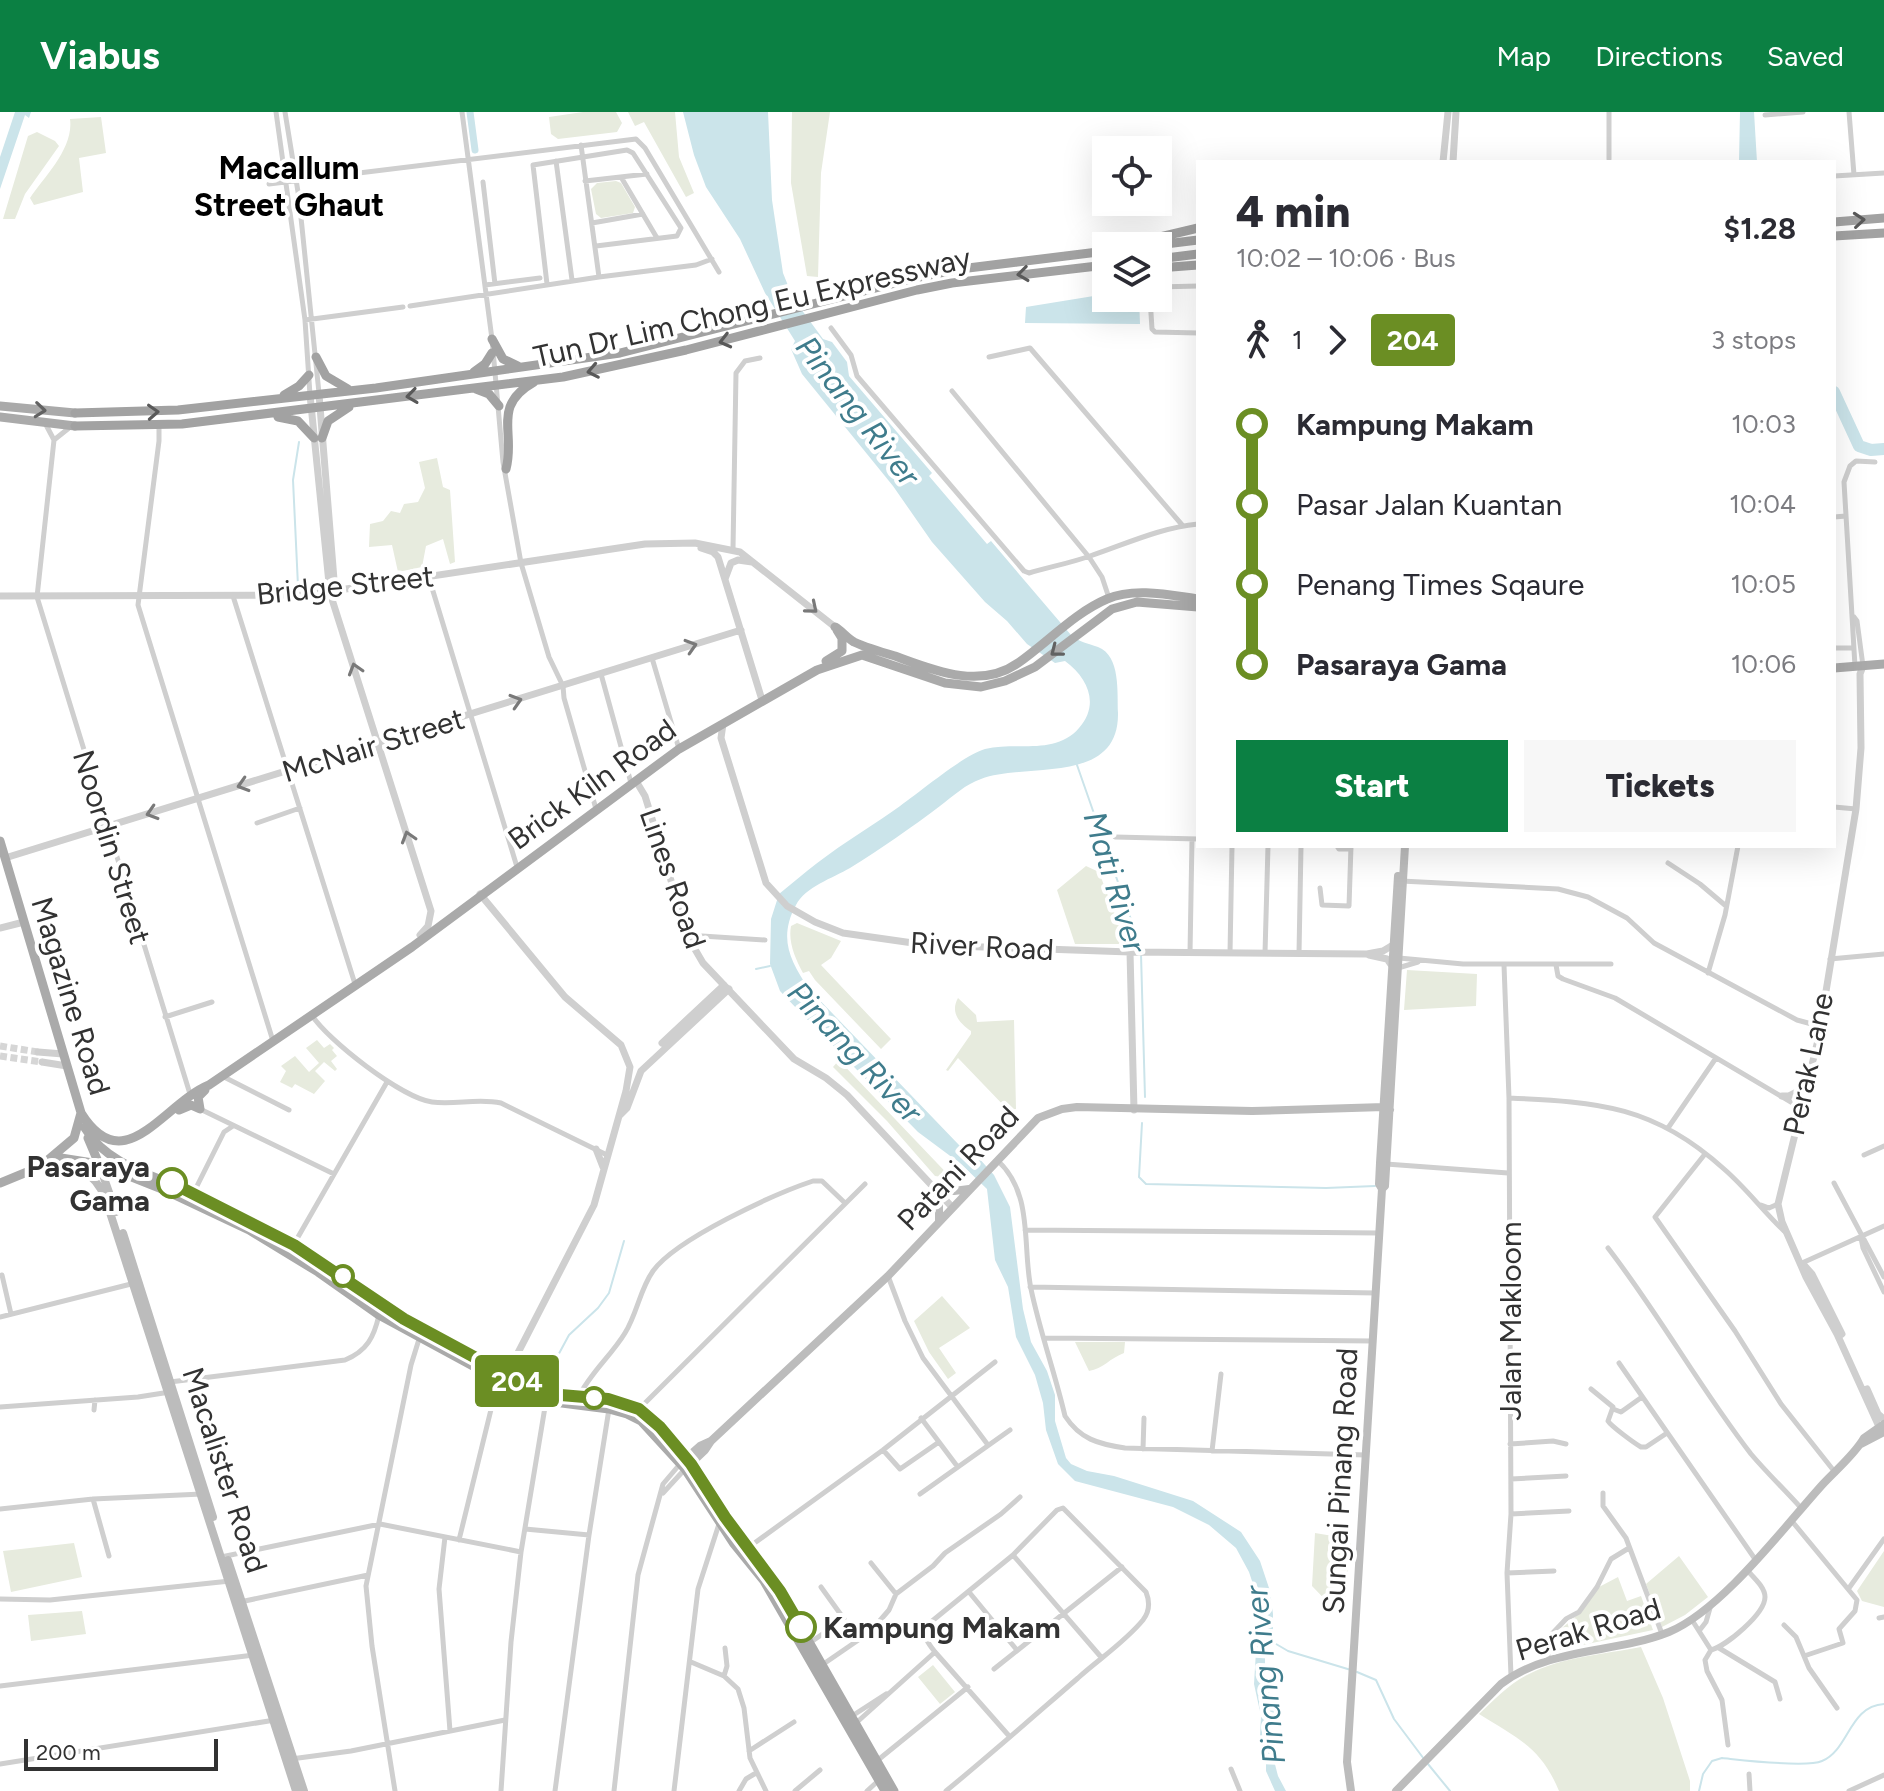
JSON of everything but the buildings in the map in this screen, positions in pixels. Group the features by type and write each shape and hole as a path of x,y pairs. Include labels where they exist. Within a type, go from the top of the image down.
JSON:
{"highway":[{"path":"1836,222 1884,218"},
{"path":"1172,234 1196,228"},
{"path":"1836,236 1884,233"},
{"path":"1172,243 1195,240"},
{"name":"Tun Dr Lim Chong Eu Expressway","path":"75,413 157,412 314,395 620,353 878,286 960,269 1092,253"},
{"path":"1172,257 1196,254"},
{"path":"1172,267 1196,265"},
{"name":"Tun Dr Lim Chong Eu Expressway","path":"75,426 159,426 263,416 537,380 623,366 952,283 1092,266"},
{"path":"492,339 503,359 522,366"},
{"path":"471,374 485,364 492,353"},
{"path":"316,357 326,376 352,390"},
{"path":"277,398 299,386 309,375"},
{"path":"506,469 509,408 519,392 537,380"},
{"path":"468,388 485,392 499,406"},
{"path":"263,416 298,421 318,438 333,416 355,403"}],"main road":[{"path":"2,405 75,413"},
{"path":"0,417 75,426"},
{"path":"835,627 856,643 927,668 975,677 1014,666 1069,623 1109,598 1147,593 1196,599"},
{"name":"Brick Kiln Road","path":"817,670 862,655 922,676 981,687 1005,681 1035,667 1104,613 1122,605 1154,603 1196,607"},
{"name":"Brick Kiln Road","path":"81,1113 96,1132 114,1142 130,1139 190,1095 450,920 480,894 679,749 817,670 842,651 842,638 835,627"},
{"path":"1836,668 1859,669 1884,664"},
{"name":"Magazine Road","path":"0,841 85,1128 99,1164"},
{"name":"Sungai Pinang Road","path":"1349,1791 1353,1661 1382,1189 1379,1184 1383,1164 1402,848"},
{"name":"Sungai Pinang Road","path":"1396,965 1393,945 1400,881"},
{"name":"Brick Kiln Road","path":"404,950 420,935"},
{"path":"165,1116 187,1106 200,1109 198,1097 209,1085"},
{"name":"Patani Road","path":"685,1464 888,1276 1030,1124 1047,1114 1077,1107 1314,1112 1386,1110"},
{"path":"44,1164 74,1138 81,1113"},
{"path":"85,1128 98,1146 113,1158 194,1192 292,1250 421,1334 546,1401 608,1399 639,1409 660,1427 764,1581 820,1677 878,1760 894,1791"},
{"path":"0,1183 44,1164 69,1158 99,1164 216,1213 292,1250 379,1315 481,1362 503,1379 627,1414 641,1421 685,1464"},
{"name":"Macalister Road","path":"44,1164 74,1165 94,1177 105,1197 137,1283"},
{"name":"Macalister Road","path":"99,1164 276,1720 304,1791"},
{"path":"938,1222 939,1202 935,1188 951,1191 972,1186"},
{"path":"481,1362 498,1364 514,1359 518,1382"},
{"name":"Perak Road","path":"1395,1790 1511,1676 1548,1659 1662,1634 1692,1620 1710,1607 1834,1471 1883,1427"},
{"path":"722,1520 748,1548 780,1591 823,1665 885,1791"},
{"name":"Macalister Road","path":"290,1759 296,1791"},
{"path":"1349,1776 1359,1791"}],"street":[{"path":"276,112 305,320 309,375 316,408 333,593 431,911 428,926 420,935"},
{"path":"285,112 313,319 316,357 314,395"},
{"path":"462,112 492,339 503,462 521,563 549,657 563,686 596,809"},
{"path":"1443,160 1448,112"},
{"path":"1453,160 1456,112"},
{"path":"1609,112 1609,159"},
{"path":"1765,115 1803,112"},
{"path":"1849,112 1854,175"},
{"path":"269,184 636,139 645,148 719,272"},
{"path":"581,145 599,277"},
{"path":"547,284 532,167 627,150 636,157 681,228 677,236 596,246"},
{"path":"556,161 572,280"},
{"path":"1836,176 1884,173"},
{"path":"585,181 647,174"},
{"path":"621,177 657,238"},
{"path":"483,182 495,284"},
{"path":"592,223 643,214"},
{"path":"410,306 572,280 696,265 712,259"},
{"path":"485,285 540,278"},
{"path":"1172,287 1196,286"},
{"path":"305,320 403,307"},
{"path":"1151,312 1155,332 1196,333"},
{"path":"831,328 851,355 857,376 1024,571 1029,573 1089,557 1126,541 1196,524"},
{"path":"989,357 1030,348 1183,526"},
{"path":"733,549 736,373 745,361 760,358"},
{"path":"952,391 1089,557 1102,577 1109,598"},
{"path":"37,597 54,440 45,423"},
{"path":"54,440 75,426"},
{"path":"159,426 138,605 273,1041"},
{"path":"1859,669 1844,482 1845,474 1854,462 1875,462"},
{"path":"1836,517 1846,516"},
{"name":"Bridge Street","path":"687,543 718,557 724,581"},
{"name":"Bridge Street","path":"0,596 333,593 645,544 687,543 733,549 835,627"},
{"path":"753,562 738,560 731,563 724,581 762,700"},
{"path":"429,578 517,867"},
{"path":"233,596 355,984"},
{"name":"Noordin Street","path":"37,597 190,1095"},
{"path":"1854,617 1851,621 1853,648 1859,669"},
{"name":"McNair Street","path":"5,858 741,630"},
{"path":"1836,648 1853,648"},
{"path":"652,658 679,749"},
{"name":"Perak Lane","path":"1859,669 1862,735 1856,809 1807,1087 1778,1204 1787,1235 1883,1427"},
{"path":"601,674 634,782"},
{"path":"721,738 726,721"},
{"path":"709,730 721,738"},
{"name":"River Road","path":"721,738 760,868 772,891 800,915 843,933 915,944 1133,952 1367,954 1393,945"},
{"name":"Lines Road","path":"634,782 645,796 689,939 711,970 794,1059 847,1095 952,1207"},
{"path":"1836,807 1856,809"},
{"path":"257,823 300,808"},
{"path":"1115,837 1195,839 1190,953"},
{"path":"1230,954 1232,848"},
{"path":"1265,954 1268,848"},
{"path":"1299,955 1301,848"},
{"path":"1320,888 1322,905 1349,906 1351,848"},
{"path":"1708,973 1738,848"},
{"path":"1668,863 1726,906"},
{"path":"1400,881 1558,889 1588,897 1627,918 1654,943 1797,1020 1819,1026"},
{"path":"459,1540 503,1379 594,1205 629,1078 629,1060 616,1039 565,997 480,894"},
{"path":"431,911 441,918 455,913"},
{"path":"0,928 24,922"},
{"path":"689,939 702,936 765,940"},
{"path":"1133,952 1134,1110"},
{"path":"1367,954 1387,959 1396,965 1419,962 1611,964"},
{"path":"1829,959 1884,954"},
{"name":"Jalan Makloom","path":"1504,965 1509,1098 1511,1514 1507,1573 1511,1676"},
{"path":"1556,965 1558,976 1563,979 1615,998 1801,1108"},
{"path":"619,1116 627,1108 641,1071 713,999 715,985 711,970"},
{"path":"662,1043 726,987"},
{"path":"713,999 741,1002"},
{"path":"165,1017 212,1002"},
{"path":"311,1014 387,1082 427,1101 487,1100 501,1103 607,1155"},
{"path":"38,1052 63,1054"},
{"path":"1668,1128 1716,1058"},
{"path":"42,1062 67,1066"},
{"path":"222,1076 289,1110"},
{"path":"292,1250 387,1082"},
{"path":"1782,1096 1807,1087"},
{"path":"1509,1098 1595,1104 1645,1117 1668,1128 1705,1154 1787,1235"},
{"path":"200,1109 334,1174"},
{"path":"221,1120 224,1132"},
{"path":"194,1192 224,1132 233,1126"},
{"path":"1864,1155 1884,1146"},
{"path":"596,1149 604,1169"},
{"path":"1705,1154 1655,1217 1719,1307 1781,1404 1834,1471"},
{"path":"995,1162 1012,1174 1019,1193 1030,1287 1065,1416 1077,1433 1098,1444 1143,1449 1366,1455"},
{"path":"1383,1164 1508,1173"},
{"path":"578,1400 597,1367 623,1336 650,1274 662,1260 710,1229 813,1181 822,1181 845,1203"},
{"path":"1834,1183 1884,1292"},
{"path":"639,1409 865,1184"},
{"path":"1757,1203 1769,1208 1778,1204"},
{"path":"1802,1263 1884,1226"},
{"path":"1025,1230 1379,1233"},
{"path":"1861,1237 1869,1245 1884,1277"},
{"path":"1608,1248 1642,1291 1683,1358 1752,1455 1801,1508"},
{"path":"2,1275 11,1314"},
{"path":"888,1276 923,1358 988,1445"},
{"path":"0,1317 137,1283"},
{"path":"1030,1287 1376,1293"},
{"path":"0,1407 95,1400 345,1360 369,1344 379,1315"},
{"path":"395,1791 367,1600 368,1575 411,1365 421,1334"},
{"path":"1044,1338 1373,1341"},
{"path":"748,1560 748,1548 883,1450 995,1362"},
{"path":"1619,1363 1755,1559"},
{"path":"1212,1451 1221,1374"},
{"path":"1591,1389 1612,1404 1608,1421 1611,1426 1641,1447 1667,1433"},
{"path":"1613,1409 1621,1412 1642,1397"},
{"path":"94,1410 95,1400"},
{"path":"501,1791 521,1552 546,1401"},
{"path":"555,1791 609,1409"},
{"path":"921,1418 957,1466"},
{"path":"1143,1449 1144,1418"},
{"path":"920,1494 1010,1430"},
{"path":"1510,1444 1553,1441 1566,1444"},
{"path":"883,1450 900,1469 939,1442"},
{"path":"614,1791 636,1586 650,1526 666,1479 685,1464"},
{"path":"1511,1479 1566,1476"},
{"path":"1603,1493 1603,1506 1626,1538 1662,1634"},
{"path":"0,1509 93,1499 203,1494"},
{"path":"820,1677 819,1669 823,1665 870,1632 889,1610 896,1594 1020,1497"},
{"path":"93,1499 109,1556"},
{"path":"946,1791 1010,1737 1144,1619 1149,1609 1146,1592 1063,1508 1057,1510 1013,1555 926,1626 925,1639 1010,1737"},
{"path":"1511,1514 1569,1511"},
{"path":"674,1791 698,1589 722,1520"},
{"path":"1791,1520 1849,1588 1857,1604 1855,1611 1839,1628 1843,1643 1804,1656"},
{"path":"224,1556 380,1524 521,1552"},
{"path":"525,1529 589,1535"},
{"path":"445,1537 439,1589 450,1731"},
{"path":"1849,1588 1884,1539"},
{"path":"1548,1659 1548,1638 1566,1619 1579,1612 1597,1587 1611,1559 1629,1548"},
{"path":"1013,1555 1101,1657"},
{"path":"871,1563 896,1594"},
{"path":"994,1669 1122,1567"},
{"path":"1728,1745 1722,1700 1707,1671 1705,1660 1711,1650 1719,1648 1762,1608 1764,1591 1746,1569"},
{"path":"1507,1573 1554,1571"},
{"path":"239,1602 368,1575"},
{"path":"0,1599 50,1600 231,1579"},
{"path":"810,1643 844,1619 821,1587"},
{"path":"969,1592 1016,1649"},
{"path":"1699,1631 1706,1622 1710,1607"},
{"path":"1692,1620 1711,1650"},
{"path":"1784,1625 1796,1637 1811,1670 1837,1708"},
{"path":"724,1676 727,1666 725,1648"},
{"path":"1719,1648 1772,1680 1780,1699"},
{"path":"851,1720 935,1652"},
{"path":"0,1686 255,1654"},
{"path":"691,1662 724,1676 738,1689 749,1751 766,1791"},
{"path":"878,1760 968,1687"},
{"path":"0,1764 276,1720"},
{"path":"290,1759 387,1744 505,1720"},
{"path":"749,1751 794,1722"},
{"path":"1231,1769 1240,1791"},
{"path":"795,1791 820,1770"},
{"path":"739,1791 746,1779 756,1773"},
{"path":"1749,1774 1750,1791"},
{"path":"1849,1791 1884,1775"},
{"path":"867,1791 879,1780"}],"shaded area":[{"path":"583,112 616,112 622,123 617,132 558,139 551,134 549,117"},
{"path":"628,112 675,112 679,157 694,193 686,197 644,122 635,126"},
{"path":"792,112 830,112 821,173 818,277 807,276 791,183"},
{"path":"101,117 106,153 79,158 83,192 34,205 30,198 63,151 68,140 70,119"},
{"path":"37,132 59,146 25,194 15,219 3,219 28,136"},
{"path":"597,183 621,183 635,207 633,213 601,218 596,214 591,189"},
{"path":"437,458 443,487 450,490 455,562 450,564 443,539 426,546 422,567 398,572 392,545 369,547 370,524 383,521 391,511 400,513 404,504 418,502 425,488 419,462"},
{"path":"1086,866 1099,872 1126,944 1075,944 1057,890"},
{"path":"797,923 841,941 831,958 821,965 891,1039 881,1049 809,971 803,973 790,938 791,926"},
{"path":"1407,970 1477,974 1476,1006 1404,1010"},
{"path":"958,998 976,1015 977,1022 1014,1020 1016,1109 1008,1110 958,1058 946,1070 971,1034 955,1012"},
{"path":"317,1040 324,1048 330,1044 334,1048 332,1050 337,1056 331,1061 337,1069 335,1071 324,1062 315,1071 325,1081 314,1094 295,1084 292,1088 280,1082 286,1071 281,1066 295,1056 309,1072 319,1063 306,1048"},
{"path":"839,1060 957,1184 945,1183 942,1177 935,1176 887,1121 833,1067"},
{"path":"942,1296 970,1328 939,1348 956,1373 948,1379 929,1352 914,1321"},
{"path":"1075,1342 1125,1342 1124,1353 1089,1371"},
{"path":"1315,1533 1351,1539 1344,1614 1338,1613 1312,1586"},
{"path":"74,1543 82,1577 11,1592 3,1551"},
{"path":"1884,1551 1884,1607 1862,1601 1857,1591"},
{"path":"1679,1556 1708,1597 1685,1615 1662,1627 1646,1584"},
{"path":"1618,1577 1627,1601 1641,1596 1653,1630 1550,1652 1550,1638 1580,1613 1599,1587"},
{"path":"82,1611 86,1634 31,1641 28,1615"},
{"path":"1641,1647 1663,1698 1690,1781 1690,1791 1559,1791 1536,1754 1516,1737 1479,1714 1515,1682 1542,1668"},
{"path":"933,1665 955,1692 940,1704 918,1677"}],"water":[{"path":"15,112 31,112 29,118 25,115 0,189 0,157"},
{"name":"Pinang River","path":"683,112 768,112 772,200 783,273 793,298 823,339 832,342 847,362 849,376 932,473 929,476 987,544 991,541 1071,635 1098,647 1111,658 1117,686 1118,713 1114,736 1103,752 1067,767 1000,774 965,787 873,853 806,893 791,917 787,939 796,969 809,989 959,1145 977,1156 994,1175 1010,1207 1023,1309 1031,1342 1047,1371 1055,1395 1055,1421 1066,1458 1071,1464 1087,1471 1114,1476 1193,1501 1241,1532 1260,1561 1270,1591 1273,1614 1273,1635 1265,1656 1265,1679 1275,1710 1270,1745 1278,1776 1286,1791 1275,1791 1266,1771 1266,1754 1260,1737 1261,1716 1254,1684 1259,1602 1249,1572 1236,1548 1209,1525 1173,1507 1075,1481 1058,1464 1046,1430 1035,1375 1016,1337 1008,1287 995,1260 987,1189 961,1164 918,1132 797,1009 780,991 770,964 771,919 779,894 828,855 976,753 997,747 1047,745 1069,737 1085,719 1090,701 1080,675 1065,661 1055,663 1027,644 932,542 893,486 802,374 791,349 795,341 765,293 740,239 706,187"},
{"path":"1740,112 1754,112 1757,160 1739,160"},
{"path":"1092,296 1092,312 1140,312 1140,324 1025,323 1026,307"}],"waterway":[{"path":"470,112 475,150"},
{"path":"1836,396 1859,446 1871,450 1884,449"},
{"path":"298,586 293,480 299,442"},
{"name":"Mati River","path":"1077,765 1141,948"},
{"name":"Mati River","path":"1141,954 1145,1097"},
{"path":"756,969 770,966"},
{"name":"Mati River","path":"1142,1123 1139,1177 1146,1184 1326,1188 1375,1186"},
{"path":"542,1385 569,1335 609,1293 624,1241"},
{"name":"Pinang River","path":"1271,1641 1288,1651 1351,1670"},
{"path":"1357,1672 1376,1680 1394,1719 1424,1759"},
{"path":"1699,1791 1703,1774 1712,1761 1722,1758 1789,1764 1822,1761 1838,1748 1863,1712 1884,1704"},
{"path":"1428,1764 1450,1791"}],"tunnel":[{"path":"0,1046 38,1052"},
{"path":"0,1056 42,1062"}],"bus line":[{"name":"204","path":"172,1183 294,1245 404,1319 526,1385 549,1394 608,1399 639,1409 660,1427 691,1464 725,1517 780,1591 801,1627"}],"place":[{"name":"Pasaraya Gama","path":"172,1183"},
{"name":"Kampung Makam","path":"801,1627"}],"district":[{"name":"Macallum Street Ghaut","path":"289,186"}]}
